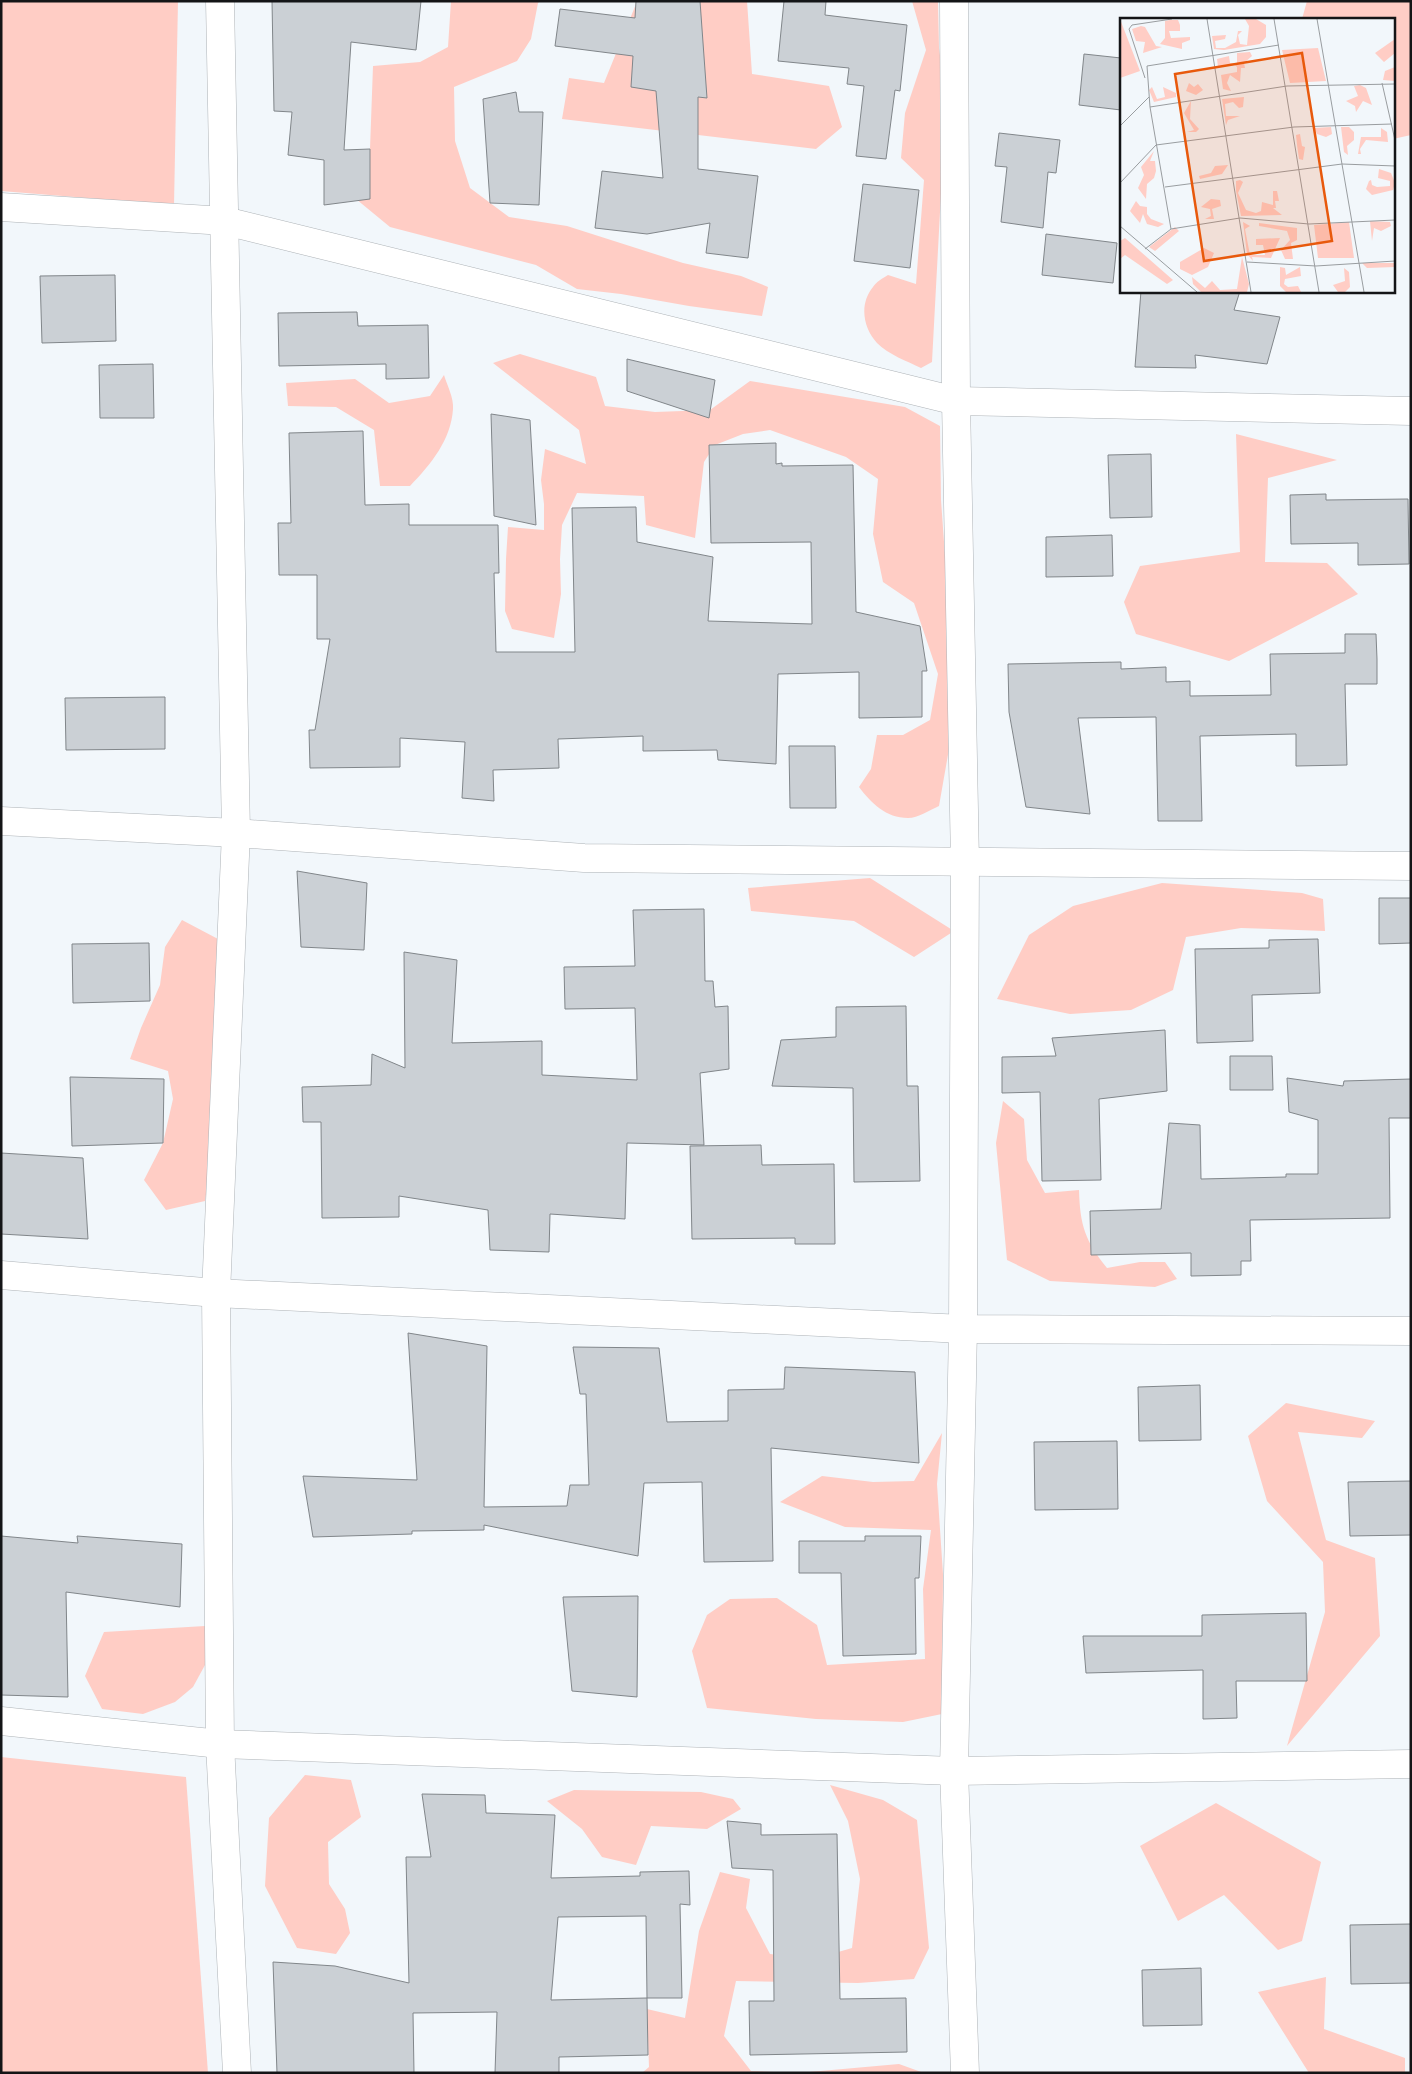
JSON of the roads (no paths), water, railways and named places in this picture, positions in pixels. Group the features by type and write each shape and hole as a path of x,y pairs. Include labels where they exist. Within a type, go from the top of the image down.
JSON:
{"street":[{"path":"220,1 236,832 216,1292 220,1744 237,2073"},
{"path":"954,1 956,401 965,862 964,1329 954,1771 965,2073"},
{"path":"1,206 224,221 956,401 1411,411"},
{"path":"1,821 236,832 584,858 1411,866"},
{"path":"1,1275 216,1292 964,1329 1411,1330"},
{"path":"1,1721 220,1744 954,1771 1411,1764"}]}
